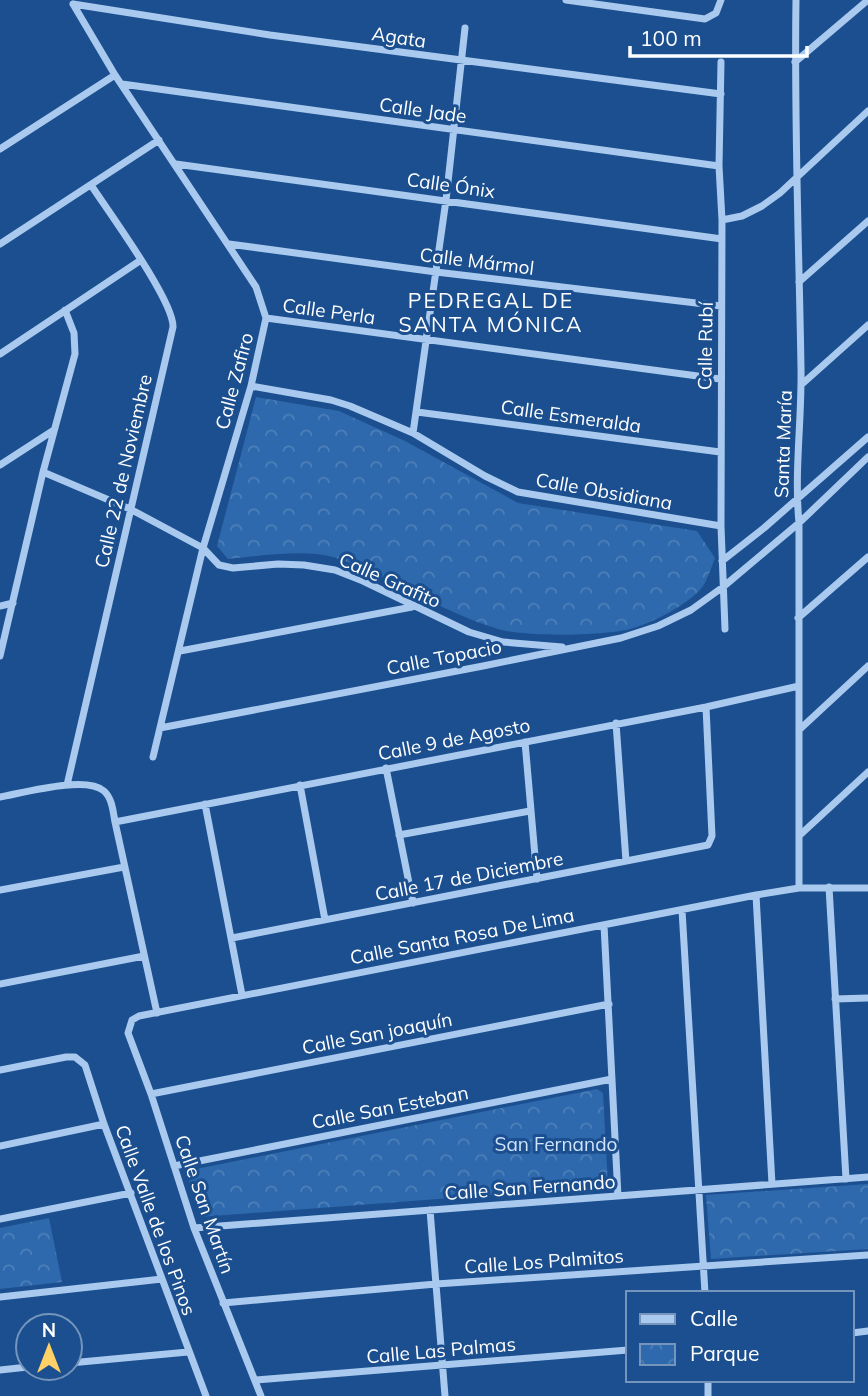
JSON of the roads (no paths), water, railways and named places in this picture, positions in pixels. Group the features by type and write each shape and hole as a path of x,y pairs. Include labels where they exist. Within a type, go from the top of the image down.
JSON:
{"street":[{"path":"566,0 705,19 716,13 721,0"},
{"name":"Santa María","path":"796,0 796,176 801,386 797,499 799,888"},
{"path":"795,62 868,0"},
{"name":"Agata","path":"73,4 270,35 721,94"},
{"name":"Calle Zafiro","path":"73,4 115,75 256,287 267,318 251,386 203,548 153,757"},
{"path":"413,433 428,341 465,27"},
{"name":"Calle Rubí","path":"721,62 720,452 725,629"},
{"path":"0,149 115,75"},
{"name":"Calle Jade","path":"122,84 719,166"},
{"path":"722,220 742,216 780,193 868,111"},
{"path":"0,244 159,140"},
{"name":"Calle Ónix","path":"176,164 722,240"},
{"name":"Calle 22 de Noviembre","path":"67,785 173,327 172,313 141,260 91,185"},
{"path":"799,282 868,221"},
{"name":"Calle Mármol","path":"229,244 721,306"},
{"path":"0,354 141,260"},
{"path":"0,656 43,472 75,354 74,333 65,310"},
{"name":"Calle Perla","path":"267,318 720,379"},
{"path":"801,386 868,325"},
{"name":"Calle Obsidiana","path":"251,386 331,400 413,433 485,476 518,492 721,526"},
{"name":"Calle Esmeralda","path":"417,412 720,452"},
{"path":"0,465 54,430"},
{"path":"722,561 868,437"},
{"name":"Calle Topacio","path":"160,728 621,638 658,626 691,610 723,587 799,523 868,457"},
{"name":"Calle Grafito","path":"43,472 130,509 203,548 214,561 225,567 303,565 335,570 469,632 503,642 569,648"},
{"path":"798,618 868,557"},
{"path":"0,606 13,603"},
{"path":"180,651 413,607"},
{"path":"799,730 868,666"},
{"name":"Calle 9 de Agosto","path":"115,821 706,707 799,686"},
{"name":"Calle 17 de Diciembre","path":"232,938 702,847 711,842 706,707"},
{"path":"616,723 626,861"},
{"path":"525,742 537,879"},
{"path":"386,768 413,903"},
{"path":"800,835 868,772"},
{"path":"0,797 67,785 89,785 100,788 110,798 157,1013"},
{"path":"300,785 325,920"},
{"path":"205,804 242,995"},
{"path":"399,835 530,811"},
{"path":"0,890 124,867"},
{"name":"Calle Santa Rosa De Lima","path":"132,1020 139,1016 242,995 756,895 799,888 866,886"},
{"path":"829,887 846,1179"},
{"path":"756,895 772,1184"},
{"path":"682,910 705,1291"},
{"path":"604,925 618,1196"},
{"path":"0,985 144,956"},
{"path":"835,999 868,998"},
{"name":"Calle San joaquín","path":"151,1094 609,1004"},
{"name":"Calle San Martín","path":"132,1020 128,1033 151,1094 194,1228 261,1396"},
{"name":"Calle Valle de los Pinos","path":"0,1070 66,1056 75,1057 85,1065 104,1124 206,1396"},
{"name":"Calle San Esteban","path":"174,1166 612,1079"},
{"path":"0,1146 104,1124"},
{"name":"Calle San Fernando","path":"194,1228 868,1177"},
{"path":"0,1219 131,1192"},
{"path":"430,1210 445,1396"},
{"name":"Calle Los Palmitos","path":"223,1303 436,1284 868,1255"},
{"path":"0,1297 162,1279"},
{"name":"Calle Las Palmas","path":"256,1380 626,1350"},
{"path":"84,1362 188,1352"}],"district":[{"name":"PEDREGAL DE SANTA MÓNICA","path":"491,312"}],"park label":[{"name":"San Fernando","path":"556,1144"}]}
